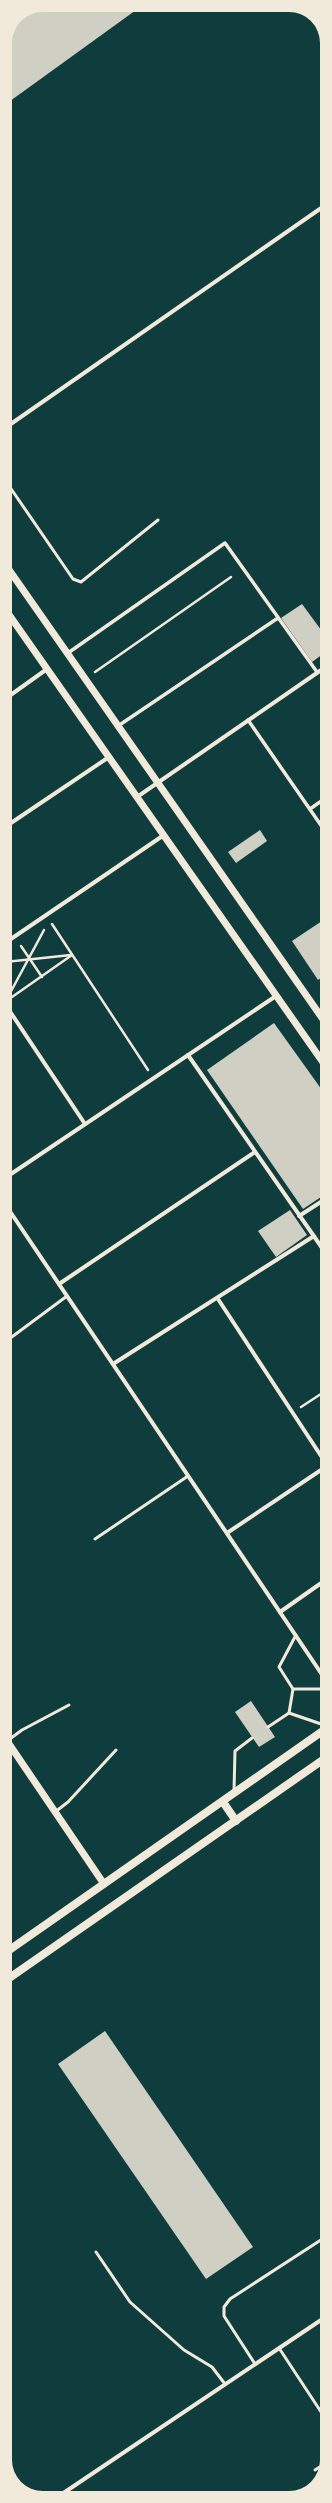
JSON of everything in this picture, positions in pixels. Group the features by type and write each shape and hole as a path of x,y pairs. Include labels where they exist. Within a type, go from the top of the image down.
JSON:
{"main road":[{"path":"12,1948 234,1794 320,1732"},
{"path":"12,1976 320,1762"},
{"path":"222,1802 236,1821"}],"street":[{"path":"12,423 320,209"},
{"path":"67,653 226,543 317,672"},
{"path":"12,574 320,1015"},
{"path":"118,726 278,618"},
{"path":"12,619 276,996 320,1056"},
{"path":"12,694 47,669"},
{"path":"137,798 320,670"},
{"path":"248,720 320,824"},
{"path":"12,822 109,757"},
{"path":"310,809 320,803"},
{"path":"12,938 164,835"},
{"path":"12,1173 276,996"},
{"path":"12,1014 85,1124"},
{"path":"188,1055 320,1245"},
{"path":"59,1284 255,1152"},
{"path":"299,1216 320,1202"},
{"path":"12,1214 320,1671"},
{"path":"113,1364 218,1299 314,1236"},
{"path":"218,1299 320,1455"},
{"path":"227,1533 320,1470"},
{"path":"280,1612 320,1584"},
{"path":"12,1748 104,1884"},
{"path":"66,2491 320,2321"}],"lane":[{"path":"12,490 72,579 76,581 82,582 158,520"},
{"path":"12,1337 67,1296"},
{"path":"95,1539 188,1476"},
{"path":"268,1727 289,1713 293,1689 279,1668 296,1635"},
{"path":"293,1689 320,1689"},
{"path":"12,1736 69,1705"},
{"path":"289,1713 320,1724"},
{"path":"234,1794 235,1751 252,1738"},
{"path":"55,1812 68,1802 116,1750"},
{"path":"255,2364 224,2316 224,2307 230,2299 320,2241"},
{"path":"96,2252 130,2302 184,2350 212,2367 225,2384"},
{"path":"279,2348 320,2410"},
{"path":"315,2470 319,2468"}],"path":[{"path":"85,679 231,577"},
{"path":"46,915 153,1078"},
{"path":"12,991 30,959 49,920"},
{"path":"17,940 42,977"},
{"path":"12,961 72,955"},
{"path":"12,997 72,955"},
{"path":"292,1413 320,1395"}],"building":[{"path":"43,12 133,12 12,100 12,43 14,31 26,17 31,14"},
{"path":"302,604 320,628 320,656 312,662 281,618"},
{"path":"260,830 267,841 236,863 228,852"},
{"path":"320,922 320,979 318,980 292,941"},
{"path":"274,1023 320,1087 320,1198 303,1209 207,1070"},
{"path":"290,1210 307,1235 276,1257 258,1231"},
{"path":"251,1701 275,1737 259,1747 235,1712"},
{"path":"105,2031 253,2247 206,2279 58,2064"}]}
